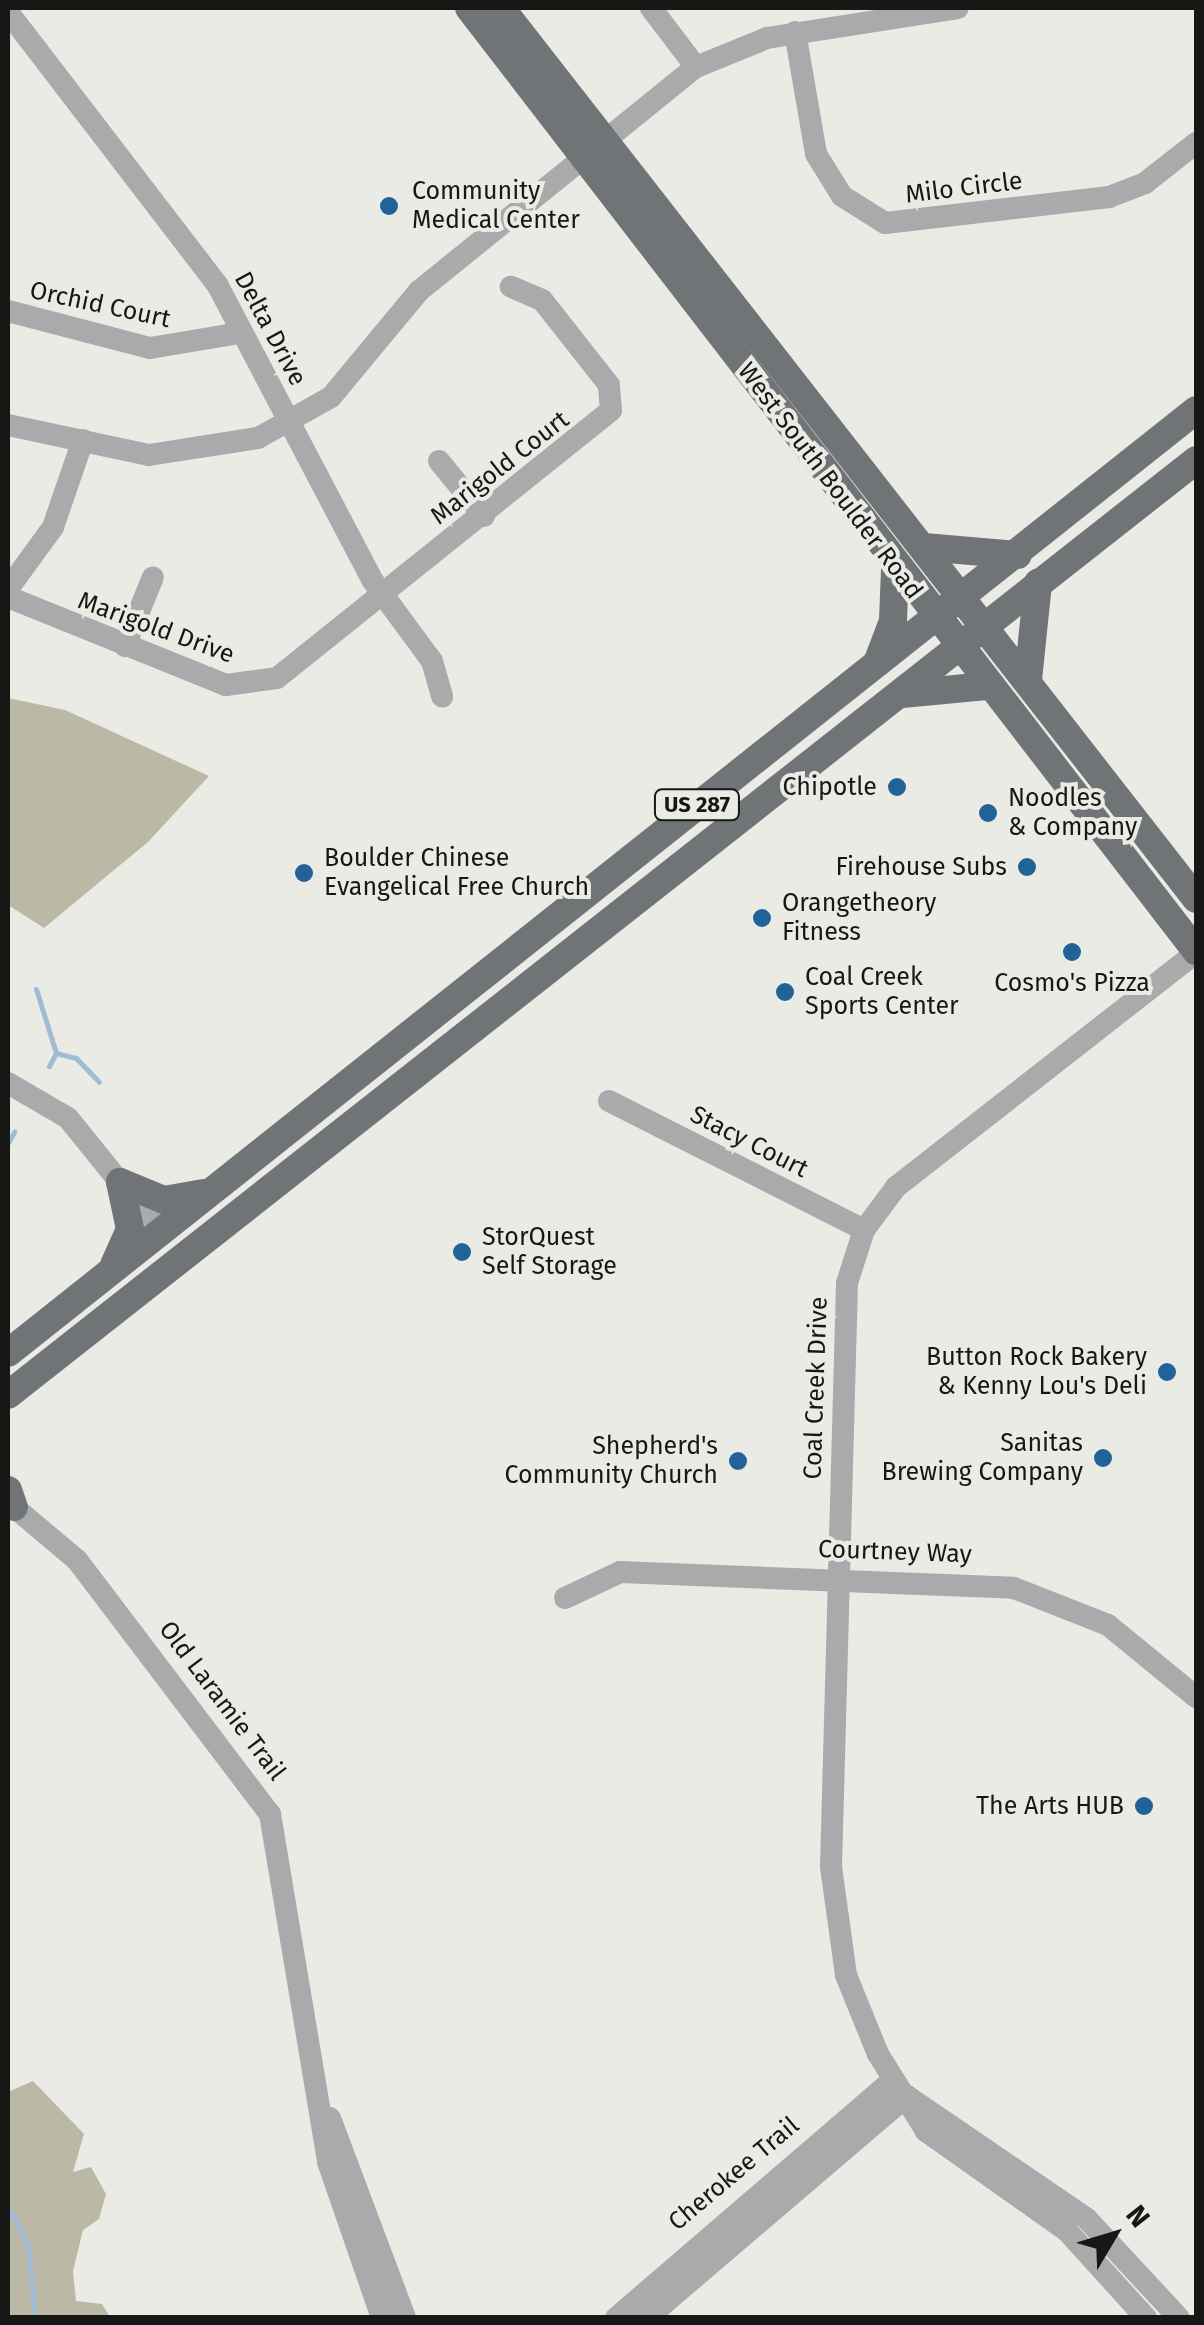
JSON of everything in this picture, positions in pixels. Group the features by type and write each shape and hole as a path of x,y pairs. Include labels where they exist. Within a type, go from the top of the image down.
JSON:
{"main road":[{"name":"West South Boulder Road","path":"469,8 592,145 924,547 1196,899"},
{"name":"West South Boulder Road","path":"500,8 592,145 895,568 1196,952"},
{"name":"US 287","path":"8,1353 1196,410"},
{"name":"US 287","path":"18,1387 1196,460"},
{"path":"924,547 1018,555"},
{"path":"877,663 894,620 895,568"},
{"path":"1028,680 1038,583"},
{"path":"895,696 987,686"},
{"path":"120,1182 164,1200 211,1189"},
{"path":"106,1274 130,1228 120,1182"},
{"path":"138,1291 160,1232"},
{"path":"8,1407 18,1387"}],"street":[{"path":"652,8 696,67"},
{"path":"8,425 189,455 288,423 331,397 419,291 592,145 696,67 796,32 958,8"},
{"name":"Delta Drive","path":"8,12 196,256 383,596 432,661 442,697"},
{"name":"Milo Circle","path":"796,32 816,154 842,196 885,223 1109,197 1145,184 1196,143"},
{"name":"Marigold Court","path":"383,596 604,422 614,399 542,300 511,287"},
{"name":"Orchid Court","path":"8,311 150,348 240,333"},
{"path":"8,589 53,526 83,440"},
{"path":"439,461 484,516"},
{"path":"124,646 153,577"},
{"name":"Marigold Drive","path":"8,596 226,685 258,686 383,596"},
{"name":"Coal Creek Drive","path":"1146,2318 1067,2231 943,2147 900,2088 860,2018 841,1954 835,1805 847,1282 864,1230 896,1186 1196,952"},
{"path":"8,1083 68,1118 160,1232"},
{"name":"Stacy Court","path":"610,1101 864,1230"},
{"name":"Old Laramie Trail","path":"10,1499 100,1588 270,1814 328,2162 382,2318"},
{"name":"Courtney Way","path":"565,1598 620,1572 966,1580 1063,1603 1143,1647 1196,1697"},
{"path":"900,2088 1087,2219 1179,2318"},
{"name":"Cherokee Trail","path":"616,2318 900,2088"},
{"name":"Cherokee Trail","path":"647,2318 900,2088"},
{"name":"Old Laramie Trail","path":"318,2092 404,2318"}],"shaded area":[{"path":"8,698 65,710 209,776 148,842 44,928 8,905"},
{"path":"33,2081 84,2134 73,2172 91,2167 106,2194 99,2219 83,2230 73,2271 76,2301 102,2304 110,2317 8,2317 8,2092"}],"waterway":[{"path":"36,989 56,1053 49,1066"},
{"path":"56,1053 76,1058 99,1082"},
{"path":"8,1143 14,1132"},
{"path":"8,2206 28,2246 35,2318"}],"place":[{"name":"Community Medical Center","path":"389,206"},
{"name":"Chipotle","path":"897,787"},
{"name":"Noodles & Company","path":"988,813"},
{"name":"Firehouse Subs","path":"1027,867"},
{"name":"Boulder Chinese Evangelical Free Church","path":"304,873"},
{"name":"Orangetheory Fitness","path":"762,918"},
{"name":"Cosmo's Pizza","path":"1072,952"},
{"name":"Coal Creek Sports Center","path":"785,992"},
{"name":"StorQuest Self Storage","path":"462,1252"},
{"name":"Button Rock Bakery & Kenny Lou's Deli","path":"1167,1372"},
{"name":"Sanitas Brewing Company","path":"1103,1458"},
{"name":"Shepherd's Community Church","path":"738,1461"},
{"name":"The Arts HUB","path":"1144,1806"}]}
